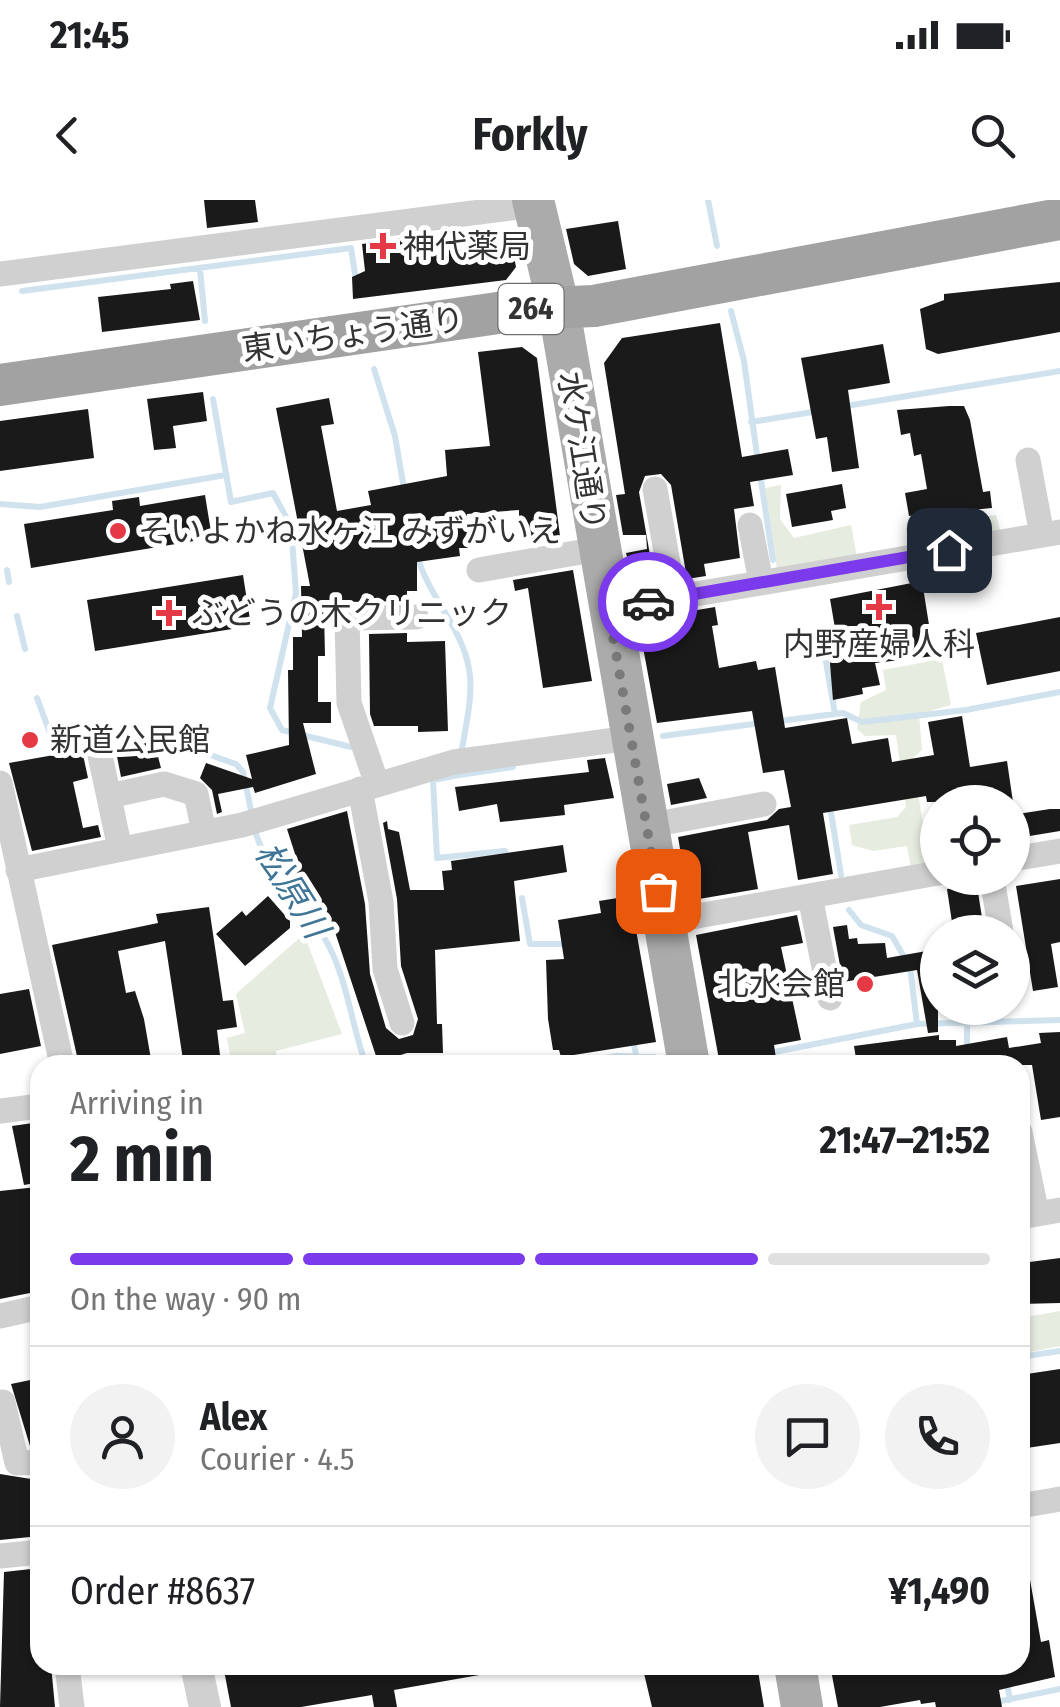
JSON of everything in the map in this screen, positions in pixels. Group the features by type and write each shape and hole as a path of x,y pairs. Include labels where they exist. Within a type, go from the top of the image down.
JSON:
{"highway":[{"name":"東いちょう通り","path":"2,377 526,310 607,304 1060,219"}],"main road":[{"name":"水ケ江通り","path":"534,202 559,309 686,1055"},
{"path":"796,1675 802,1707"}],"street":[{"path":"0,274 534,202"},
{"path":"608,608 1051,533 1028,460"},
{"path":"655,489 674,597"},
{"path":"750,525 761,582"},
{"path":"479,570 598,549"},
{"path":"402,1022 385,968 368,787 349,703 347,618 416,617"},
{"path":"18,870 252,822 462,760 630,738"},
{"path":"98,746 120,849"},
{"path":"0,783 60,1055"},
{"path":"109,796 164,784 196,794 204,832"},
{"path":"646,826 764,804"},
{"path":"1030,856 1060,850"},
{"path":"664,922 920,875"},
{"path":"810,896 830,998"},
{"path":"0,1111 30,1107"},
{"path":"1030,1175 1039,1214"},
{"path":"0,1316 30,1309"},
{"path":"3,1402 17,1463 30,1462"},
{"path":"1030,1504 1060,1499"},
{"path":"0,1556 30,1553"},
{"path":"68,1675 72,1707"},
{"path":"198,1675 205,1707"}],"shaded area":[{"path":"781,485 780,519 794,538 851,525 857,557 777,570 765,488"},
{"path":"996,515 1001,532 909,548 906,528"},
{"path":"942,659 951,705 919,714 922,750 913,758 920,805 920,866 911,868 907,846 873,851 852,845 849,825 897,817 906,807 896,735 865,736 857,729 861,702 886,690 883,670"},
{"path":"304,934 342,1034 276,1051 276,1055 230,1055 227,1038 245,1033 236,994"},
{"path":"1060,1311 1060,1346 1030,1352 1030,1316"}],"building":[{"path":"204,200 255,200 258,222 207,228"},
{"path":"618,221 626,269 588,276 574,264 566,229"},
{"path":"419,236 422,255 511,239 516,267 506,280 353,299 352,277 365,271 362,244"},
{"path":"193,281 200,320 102,332 98,297 171,289 170,284"},
{"path":"1060,282 1060,332 938,354 926,349 920,309 944,300 944,294"},
{"path":"720,323 742,457 788,449 793,475 750,482 754,506 734,509 740,558 704,564 706,576 687,579 671,485 661,474 645,476 639,492 655,584 635,588 626,553 647,549 646,535 623,535 616,495 625,494 604,363 622,338"},
{"path":"883,344 890,383 848,390 859,468 832,472 827,437 816,439 801,358"},
{"path":"522,347 537,358 560,536 519,536 519,510 467,514 468,548 459,548 460,556 417,562 417,591 407,591 407,601 347,602 324,610 325,656 318,656 318,702 331,702 331,723 303,723 316,774 255,793 253,787 218,794 222,812 217,814 212,790 200,778 206,763 252,779 246,755 289,745 288,670 293,670 293,637 302,637 301,586 310,586 276,408 329,398 334,424 321,426 337,511 371,505 368,491 447,476 445,450 490,446 478,352"},
{"path":"203,392 207,421 173,426 176,448 154,450 147,399"},
{"path":"964,406 970,420 983,492 990,491 992,508 909,516 905,493 927,489 921,454 914,456 910,433 901,435 897,410"},
{"path":"88,409 94,458 0,471 0,421"},
{"path":"842,484 846,508 831,511 833,520 792,527 786,494"},
{"name":"そいよかね水ヶ江 みずがいえ","path":"205,495 212,538 31,568 24,524 113,510 112,501 139,497 140,506"},
{"path":"573,570 592,681 543,688 528,588 515,591 513,580"},
{"name":"ぶどうの木クリニック","path":"243,575 251,626 95,651 87,600"},
{"path":"922,581 934,656 875,663 880,685 862,688 863,694 833,700 829,652 830,641 837,640 830,599"},
{"path":"715,607 718,625 712,626 719,668 756,661 758,670 775,667 785,728 847,718 852,744 888,738 892,762 934,755 928,722 962,716 970,767 1007,761 1011,785 920,785 920,797 823,813 833,874 798,880 789,825 748,832 758,889 693,900 688,896 678,837 767,820 779,809 791,807 784,770 763,773 752,711 657,723 638,620"},
{"path":"1060,617 1060,671 987,685 976,633"},
{"path":"407,633 407,642 445,641 448,731 418,732 418,726 374,726 370,714 369,634"},
{"path":"151,742 161,768 121,777 115,746"},
{"path":"82,750 88,778 73,782 83,828 98,825 101,837 32,851 9,763"},
{"path":"605,758 614,798 564,805 565,815 500,822 497,804 459,811 455,787 589,772 587,760"},
{"path":"699,778 707,798 671,805 667,784"},
{"path":"1060,809 1060,831 1030,836 1030,812"},
{"path":"347,811 365,904 370,974 386,1028 399,1039 413,1035 418,1019 401,966 397,899 383,823 387,821 388,829 399,832 410,890 444,890 442,871 452,870 451,861 563,845 567,872 514,881 520,941 435,950 437,1024 442,1024 443,1053 376,1055 329,914 317,918 306,879 291,882 286,859 296,857 287,829"},
{"path":"1060,879 1060,942 1051,944 1058,987 1033,991 1030,915 1021,915 1017,895 1030,895 1030,884"},
{"path":"948,895 978,895 982,915 951,915"},
{"path":"268,896 290,921 290,928 245,966 216,934 242,911 246,916"},
{"path":"630,896 656,1042 560,1055 559,1050 553,1050 548,1019 546,960 564,959 558,920 601,913 599,901"},
{"path":"209,907 223,1001 233,1000 237,1027 217,1030 220,1055 182,1055 165,941 118,951 126,993 135,991 150,1055 77,1055 52,945 158,923 156,914"},
{"path":"797,915 803,943 781,947 801,1040 774,1045 776,1055 718,1055 696,935"},
{"path":"847,925 849,939 857,938 858,944 885,943 887,958 920,952 920,987 917,970 843,982 833,927"},
{"path":"29,989 41,1046 0,1054 0,994"},
{"path":"927,1025 938,1025 938,1032 928,1033"},
{"path":"1060,1032 1060,1117 1041,1120 1030,1055 855,1055 854,1046 939,1035 939,1040 956,1040 956,1046 1007,1037 1009,1048 1041,1043 1039,1033"},
{"path":"30,1123 30,1184 24,1185 12,1126"},
{"path":"30,1188 30,1293 0,1299 0,1191"},
{"path":"1060,1258 1060,1303 1030,1304 1030,1262"},
{"path":"1060,1369 1060,1443 1030,1448 1030,1374"},
{"path":"30,1380 30,1446 11,1384"},
{"path":"0,1474 30,1479 30,1537 0,1540"},
{"path":"30,1569 30,1675 52,1675 55,1707 0,1707 4,1572"},
{"path":"1030,1580 1041,1642 1049,1640 1055,1677 999,1690 1002,1707 936,1707 935,1702 921,1704 920,1700 880,1707 838,1707 832,1675 1030,1675"},
{"path":"225,1675 479,1675 394,1690 397,1707 374,1707 372,1695 301,1707 231,1707"},
{"path":"644,1675 759,1675 764,1707 652,1707"}],"waterway":[{"path":"708,200 717,246"},
{"path":"22,291 351,248 356,280"},
{"path":"200,269 205,321"},
{"path":"731,311 744,361 758,462"},
{"path":"374,369 395,436 404,489"},
{"path":"846,406 1060,371"},
{"path":"213,399 231,502 273,493 291,526 296,593 270,708 282,730 351,747"},
{"path":"751,422 819,411"},
{"path":"760,474 773,560"},
{"path":"0,504 40,507 225,475"},
{"path":"417,555 459,639 469,669 470,700 461,755"},
{"path":"7,570 9,582"},
{"path":"17,616 25,649"},
{"path":"822,639 835,714"},
{"path":"779,721 843,713 862,722 966,710 1060,692"},
{"name":"松原川","path":"37,698 53,741 74,743 127,735 150,736 236,764 243,772 252,815"},
{"path":"663,736 761,723"},
{"path":"460,767 459,775 513,767"},
{"path":"459,775 433,780 437,858 505,851 507,861"},
{"path":"830,806 841,875"},
{"name":"松原川","path":"254,827 267,859 332,953 363,1055"},
{"path":"522,898 530,944 567,944"},
{"path":"849,910 861,925 892,936 910,967 917,1024"},
{"name":"松原川","path":"769,1053 917,1024 1060,1020"},
{"path":"967,1025 967,1055"},
{"path":"633,1039 636,1055"},
{"path":"1030,1356 1060,1351"},
{"path":"1006,1675 1010,1700"},
{"path":"996,1702 1060,1689"}],"way so far":[{"path":"648,602 608,608 658,891"}],"place":[{"name":"神代薬局","path":"383,246"},
{"name":"そいよかね水ヶ江 みずがいえ","path":"118,531"},
{"name":"内野産婦人科","path":"879,607"},
{"name":"ぶどうの木クリニック","path":"169,613"},
{"name":"新道公民館","path":"30,740"},
{"name":"北水会館","path":"865,984"}],"route":[{"path":"648,602 949,550"}]}
